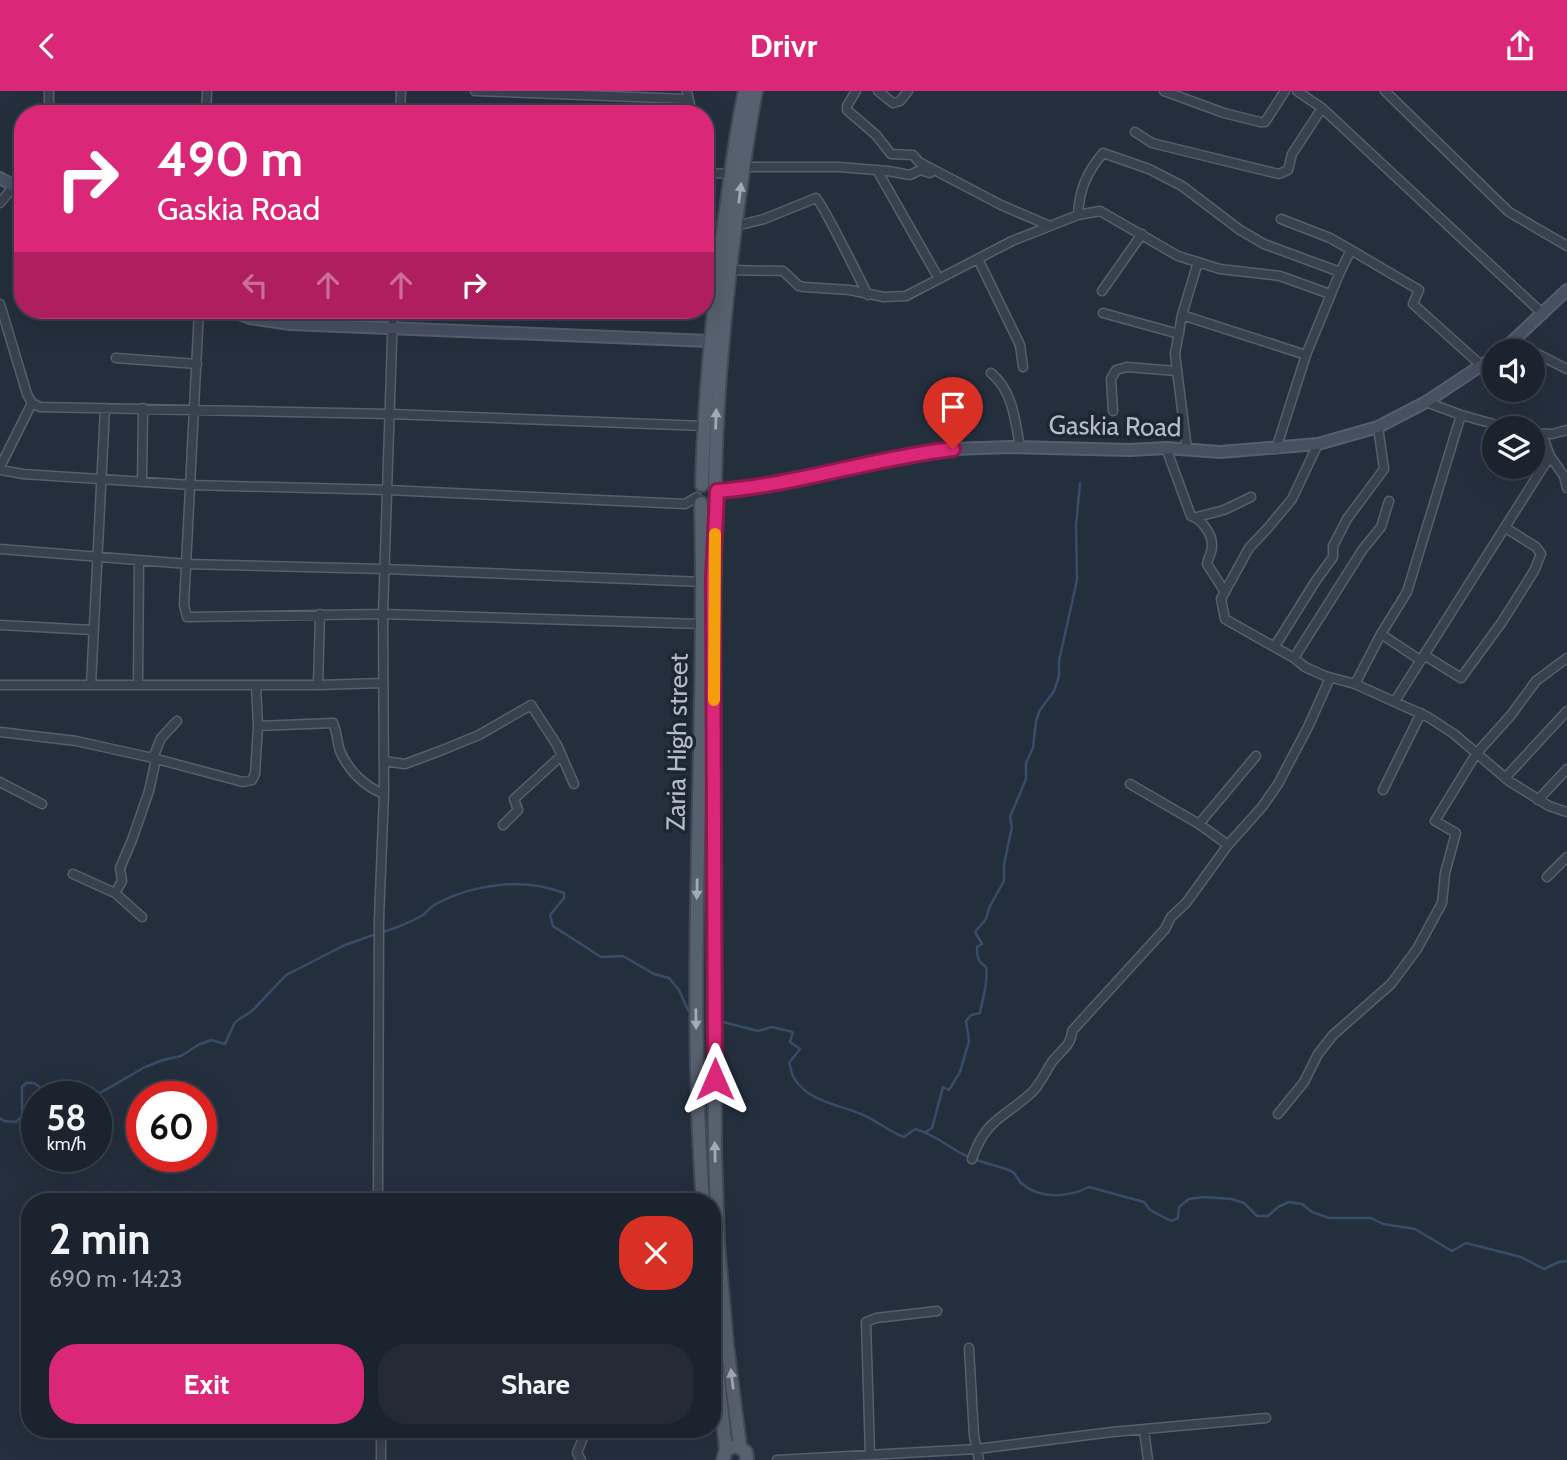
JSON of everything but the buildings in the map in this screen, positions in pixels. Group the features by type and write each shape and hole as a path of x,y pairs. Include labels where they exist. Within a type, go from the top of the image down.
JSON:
{"main road":[{"name":"Zaria High street","path":"714,309 731,174 746,91"},
{"name":"Zaria High street","path":"703,1193 696,983 703,582 708,494 730,270 757,91"},
{"path":"1517,339 1567,290"},
{"path":"257,319 290,324 710,341"},
{"name":"Zaria High street","path":"713,319 704,426 708,494 717,1193"},
{"name":"Gaskia Road","path":"708,494 953,449 1166,448 1220,452 1318,444 1378,427 1426,402 1482,366"},
{"name":"Zaria High street","path":"721,1277 740,1447"},
{"path":"721,1422 724,1456"},
{"path":"724,1456 733,1446 740,1447 746,1452 747,1460"}],"street":[{"path":"475,91 687,95"},
{"path":"856,91 847,110 876,135 891,154 914,155 919,162 950,180 1050,226"},
{"path":"878,91 893,103 900,101 908,91"},
{"path":"1164,91 1253,122 1265,122 1285,91"},
{"path":"1297,91 1322,109 1543,314"},
{"path":"1385,91 1509,212 1567,246"},
{"path":"1135,132 1152,143 1279,174 1288,170 1292,154 1322,109"},
{"path":"1078,215 1084,180 1103,153 1149,169 1182,186 1240,230 1264,244 1340,272"},
{"path":"744,167 877,170 910,175 920,170 950,180"},
{"path":"877,170 939,279"},
{"path":"714,173 731,174"},
{"path":"0,203 14,191"},
{"path":"736,226 764,219 816,198 868,295"},
{"path":"730,270 783,271 799,286 850,290 884,297 906,296 1012,241 1078,215 1100,211 1178,256 1220,269 1280,277 1330,294"},
{"path":"1281,219 1330,238 1419,290 1413,304 1482,366"},
{"path":"1102,291 1142,234"},
{"path":"1276,449 1306,355 1351,250"},
{"path":"978,259 1020,345 1023,367"},
{"path":"714,260 720,260"},
{"path":"1187,449 1175,354 1182,315 1198,262"},
{"path":"0,304 4,333 27,394 32,403 54,408 195,408 704,426"},
{"path":"1103,313 1179,334"},
{"path":"1182,315 1306,355"},
{"path":"199,319 184,609 187,617 383,614 702,624"},
{"path":"378,1193 379,919 384,794 383,614 393,319"},
{"path":"116,358 197,364"},
{"path":"1545,358 1567,369"},
{"path":"1113,411 1111,379 1116,370 1127,367 1176,371"},
{"path":"991,373 1000,381 1012,405 1020,447"},
{"path":"1426,402 1482,421"},
{"path":"32,403 0,468 23,474 191,485 388,490 685,504 708,494"},
{"path":"91,685 104,408"},
{"path":"142,482 143,408"},
{"path":"1355,684 1407,591 1461,415"},
{"path":"1275,646 1333,557 1334,546 1348,519 1384,469 1378,427"},
{"path":"1545,433 1567,430"},
{"path":"1318,444 1292,499 1267,530 1248,548 1222,599 1225,618 1275,646 1305,667 1330,678 1355,684 1421,713 1454,734 1505,778 1538,800 1567,812"},
{"path":"1166,448 1193,518 1224,510 1251,497"},
{"path":"1545,448 1564,476 1567,488"},
{"path":"1395,701 1550,456"},
{"path":"1294,658 1363,549 1381,527 1389,501"},
{"path":"1197,517 1211,540 1212,548 1207,564 1225,592"},
{"path":"1381,634 1461,678 1502,622 1534,571 1541,554 1536,547 1506,529"},
{"path":"0,549 188,564 703,582"},
{"path":"138,685 139,561"},
{"path":"318,685 320,614"},
{"path":"0,625 93,630"},
{"path":"1278,1114 1304,1082 1318,1054 1333,1035 1402,971 1437,916 1456,833 1435,821 1476,754 1536,681 1567,658"},
{"path":"972,1159 978,1143 994,1121 1031,1094 1051,1063 1072,1040 1072,1031 1165,929 1171,916 1186,903 1228,845 1262,807 1278,784 1330,678"},
{"path":"0,685 383,683"},
{"path":"0,732 76,741 237,781 250,781 254,774 258,726 256,685"},
{"path":"384,761 405,764 440,751 479,735 531,705 557,745 573,784"},
{"path":"1505,778 1567,711"},
{"path":"1383,790 1421,713"},
{"path":"114,893 122,881 120,868 149,791 154,759 161,738 177,721"},
{"path":"258,726 333,723 339,748 348,764 368,787 384,794"},
{"path":"503,825 518,810 514,799 561,755"},
{"path":"1199,824 1256,756"},
{"path":"1538,800 1567,769"},
{"path":"0,782 42,804"},
{"path":"1130,784 1199,824 1228,845"},
{"path":"1546,877 1567,857"},
{"path":"73,874 114,893 142,916"},
{"path":"870,1455 866,1322 876,1318 937,1311"},
{"path":"969,1348 974,1436 979,1460"},
{"path":"777,1460 977,1449 1266,1418"},
{"path":"1144,1430 1148,1460"},
{"path":"381,1438 381,1460"},
{"path":"580,1460 577,1454 583,1438"},
{"path":"711,1460 724,1456"},
{"path":"747,1460 752,1460"}],"waterway":[{"path":"926,1132 932,1128 943,1087 949,1090 960,1072 969,1041 966,1021 971,1015 980,1013 986,967 978,956 977,947 982,944 975,932 986,919 1004,881 1004,864 1012,827 1010,817 1026,779 1026,763 1033,748 1036,721 1040,710 1054,691 1059,676 1059,661 1077,580 1076,526 1080,483"},
{"path":"382,932 414,920 436,904 466,892 516,884 549,888 564,893 564,898 550,915 553,926 601,957 623,956 654,974 669,978 679,990 688,1010 693,1012"},
{"path":"112,1086 145,1067 181,1056 211,1040 225,1044 235,1022 252,1011 286,975 345,945 376,934"},
{"path":"719,1021 758,1031 772,1027 793,1032 790,1042 800,1049 789,1063 792,1075 807,1092 866,1116 904,1137 915,1129 922,1131 969,1157 1011,1171 1021,1183 1037,1192 1064,1195 1089,1187 1144,1202 1150,1210 1171,1221 1178,1218 1179,1207 1189,1199 1231,1199 1244,1203 1257,1216 1268,1216 1289,1202 1302,1204 1312,1212 1329,1218 1371,1218 1383,1224 1415,1229 1452,1251 1466,1243 1521,1257 1544,1269 1567,1261"},
{"path":"0,1118 16,1122 21,1117"}],"slow traffic":[{"path":"714,700 715,534"}],"route":[{"path":"715,1079 713,579 717,491 769,485 877,461 953,449"}]}
